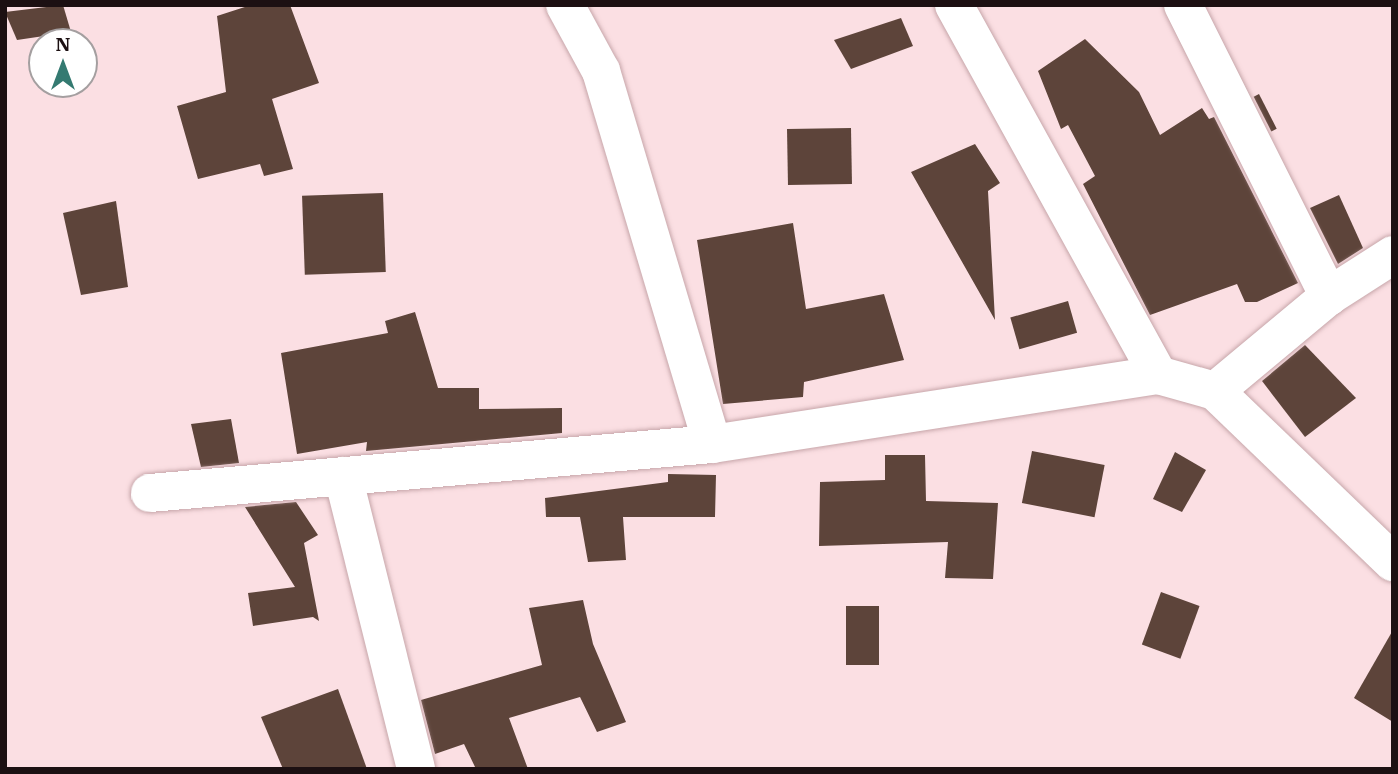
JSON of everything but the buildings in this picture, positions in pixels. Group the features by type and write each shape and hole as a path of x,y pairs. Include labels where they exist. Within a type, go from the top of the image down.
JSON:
{"street":[{"path":"565,5 601,72 712,444"},
{"path":"954,5 1158,375"},
{"path":"1183,5 1329,296"},
{"path":"1215,391 1329,296 1393,255"},
{"path":"150,493 712,444 1158,375 1215,391 1393,562"},
{"path":"343,476 416,769"}]}
